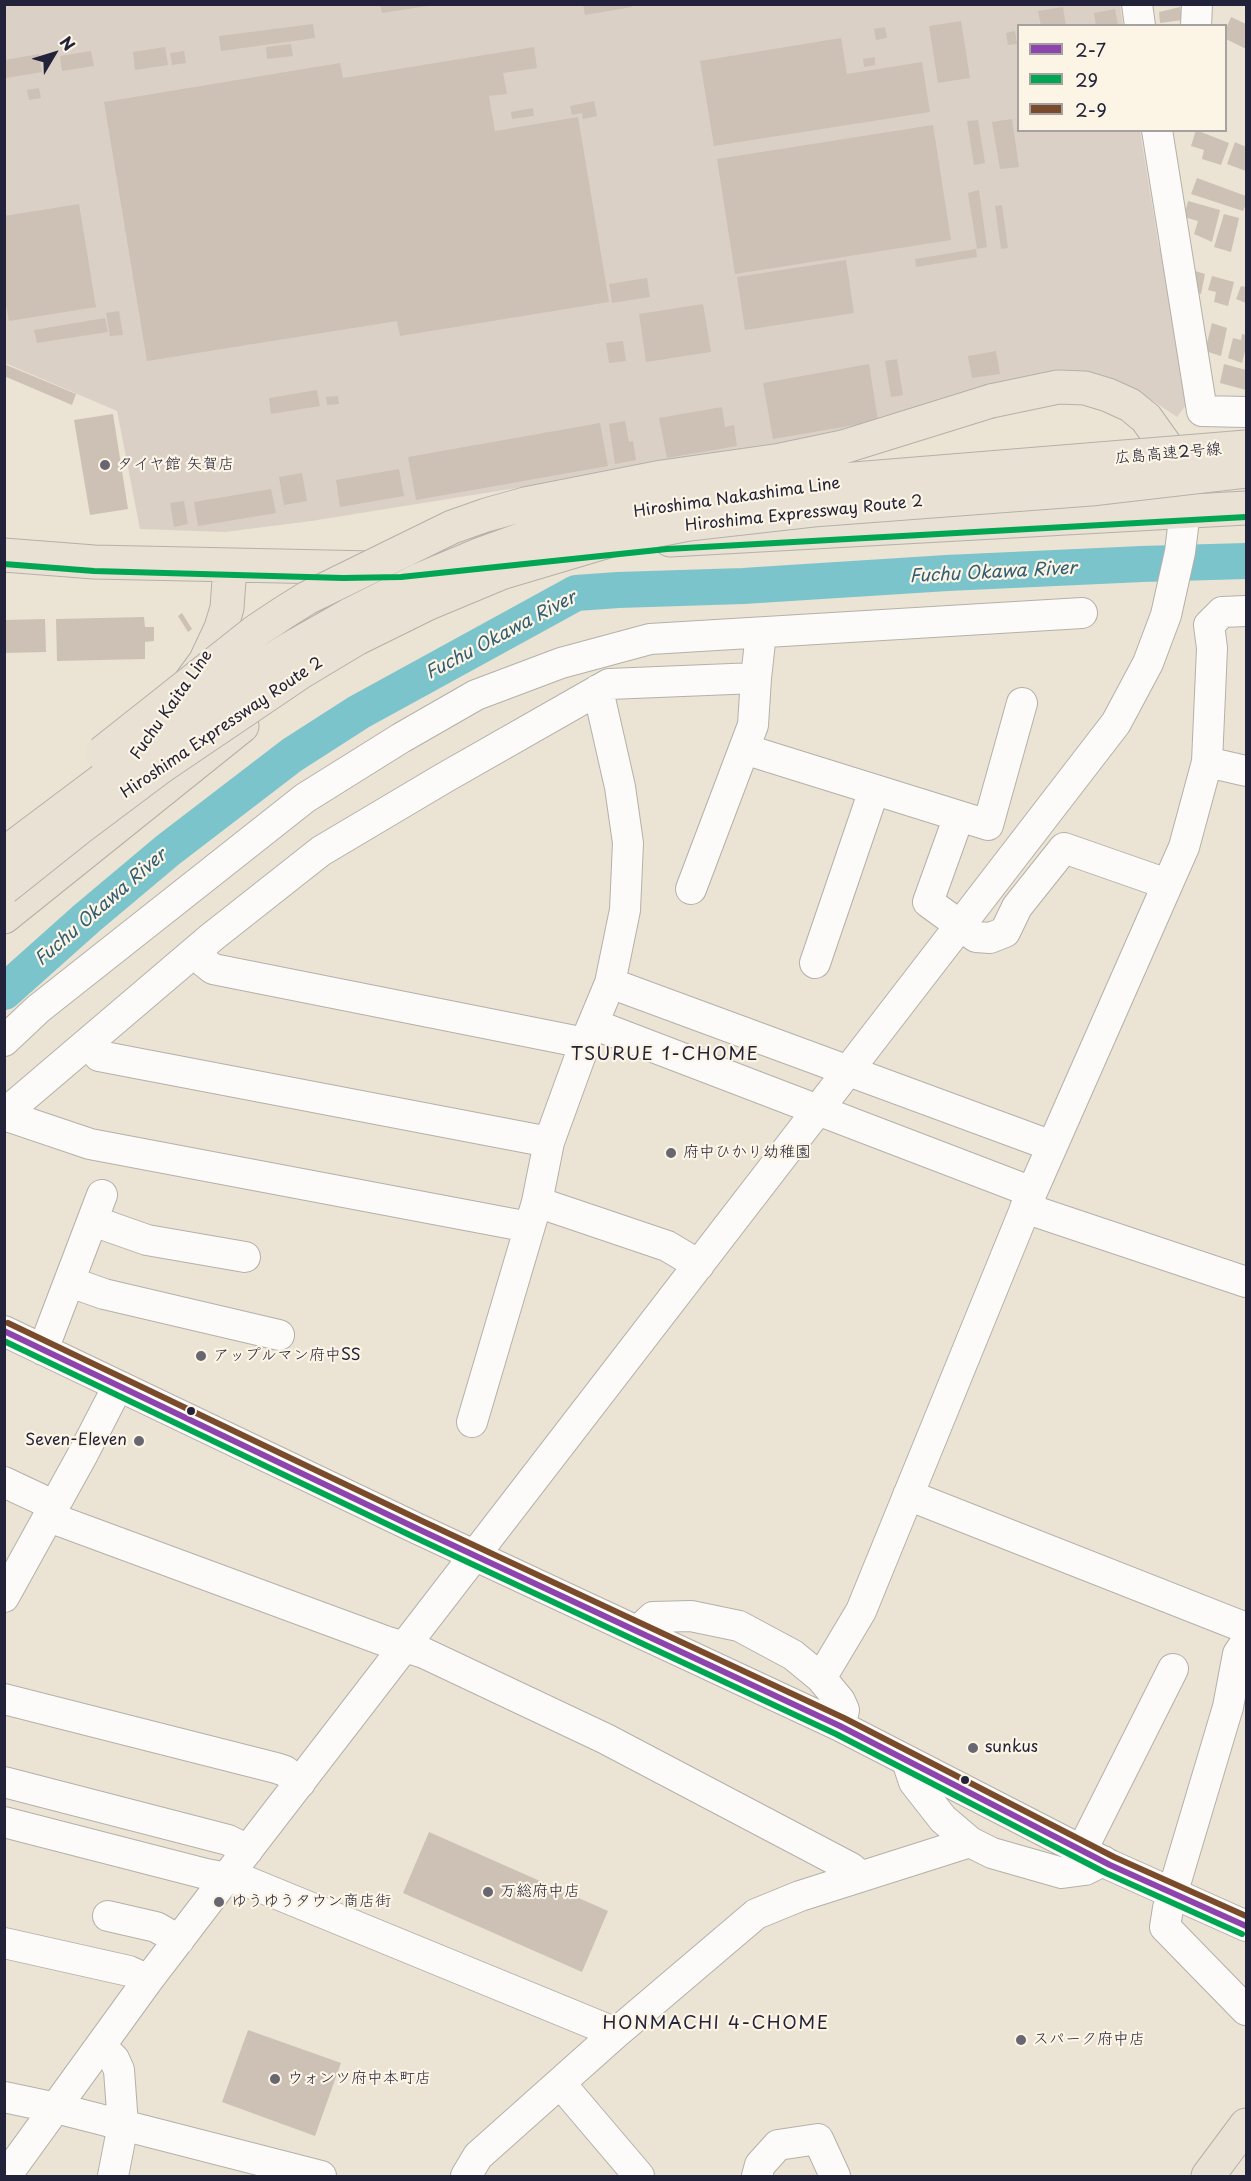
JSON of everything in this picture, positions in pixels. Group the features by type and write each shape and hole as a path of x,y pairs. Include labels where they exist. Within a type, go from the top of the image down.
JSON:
{"main road":[{"path":"4,834 256,631 308,598 452,527 486,515 525,504 662,477 781,460 843,447 991,401 1058,387 1085,388 1130,405 1146,418 1183,470"},
{"name":"広島高速2号線","path":"1091,475 1246,447"},
{"name":"Hiroshima Nakashima Line","path":"230,566 877,479 1183,470 1246,462"},
{"name":"広島高速2号線","path":"1091,475 1246,471"},
{"name":"Hiroshima Expressway Route 2","path":"4,854 218,695 289,649 349,615 419,580 542,531 613,511 733,490 1091,475"},
{"name":"Hiroshima Expressway Route 2","path":"4,888 162,766 301,672 356,639 429,603 501,573 622,537 689,524 1091,475"},
{"name":"Hiroshima Nakashima Line","path":"4,555 94,562 343,569 401,568 666,540 1184,522 1246,508"},
{"path":"4,917 290,689 436,594 512,555"},
{"name":"Fuchu Kaita Line","path":"4,906 84,830 205,662 214,646 227,608 230,566"},
{"path":"1208,2176 1246,2125"}],"street":[{"path":"1137,4 1140,24"},
{"path":"1196,24 1197,4"},
{"path":"1157,132 1202,411 1246,412"},
{"path":"1162,160 1170,157 1177,132"},
{"path":"6,2176 148,1980 1116,723 1145,670 1167,614 1178,565 1184,522 1183,470"},
{"path":"821,1678 861,1611 1029,1200 1184,847 1208,762 1212,648 1209,625 1222,612 1246,611"},
{"path":"4,1041 38,1009 305,798 401,738 476,695 561,663 650,639 1082,614"},
{"path":"691,889 753,725 761,633"},
{"path":"4,1115 194,954 321,851 444,778 609,684 756,678"},
{"path":"472,1422 533,1214 549,1142 610,983 625,910 628,843 620,787 598,690"},
{"path":"744,749 988,825 1022,703"},
{"path":"1208,762 1246,771"},
{"path":"815,963 874,790"},
{"path":"958,816 928,902 976,937 990,938 1005,932 1017,907 1064,848 1167,884"},
{"path":"194,954 213,969 589,1033 819,1109 1029,1200 1246,1282"},
{"path":"610,983 1052,1146"},
{"path":"88,1043 99,1056 549,1142"},
{"path":"4,1115 90,1144 533,1214 667,1246 699,1265"},
{"path":"43,1350 98,1208 147,1240 244,1257"},
{"path":"70,1282 104,1294 279,1335"},
{"path":"4,1331 475,1556 840,1726 1092,1856 1246,1926"},
{"path":"4,1597 118,1386"},
{"path":"4,1482 52,1511 424,1653 606,1739 851,1868 860,1876"},
{"path":"908,1495 1246,1628"},
{"path":"638,1631 652,1617 691,1616 739,1626 793,1655 821,1678 840,1701 844,1710 840,1726"},
{"path":"1246,1642 1238,1654 1228,1707 1172,1893 1166,1927 1246,2010"},
{"path":"908,1761 914,1782 943,1819 970,1842 992,1853 1062,1873 1085,1870 1173,1669"},
{"path":"4,1699 276,1768 285,1771 300,1783"},
{"path":"4,1782 228,1840 248,1850"},
{"path":"4,1822 248,1882 616,2032"},
{"path":"466,2176 478,2156 616,2032 756,1914 800,1896 970,1842"},
{"path":"108,1916 156,1927 179,1940"},
{"path":"4,1944 129,1971 148,1980"},
{"path":"101,2046 114,2059 119,2070 123,2125 113,2176"},
{"path":"560,2083 639,2176"},
{"path":"4,2097 56,2108 321,2176"},
{"path":"757,2176 760,2165 778,2145 818,2139 835,2176"}],"shaded area":[{"path":"4,5 1120,5 1123,24 1017,24 1017,132 1140,132 1159,247 1172,262 1192,397 1177,417 1134,388 1090,373 753,450 311,521 225,532 140,529 117,411 5,363"}],"building":[{"path":"380,4 428,4 428,6 382,13"},
{"path":"583,4 631,4 632,7 585,15"},
{"path":"1063,7 1066,24 1041,24 1038,11"},
{"path":"1180,7 1183,20 1160,23 1159,12"},
{"path":"1115,9 1118,24 1096,24 1094,13"},
{"path":"1231,17 1246,24 1246,49 1227,40 1227,27"},
{"path":"961,21 970,78 938,83 929,26"},
{"path":"313,24 315,38 221,51 219,36"},
{"path":"885,27 887,38 876,40 874,29"},
{"path":"1015,31 1017,44 1008,45 1006,33"},
{"path":"841,38 847,74 922,62 930,112 714,146 700,61"},
{"path":"291,44 293,56 267,59 266,47"},
{"path":"165,47 168,65 135,70 133,52"},
{"path":"534,47 537,68 503,73 507,94 489,96 495,131 578,117 609,302 400,336 397,321 147,361 104,102 340,63 343,78"},
{"path":"91,51 94,66 62,71 60,56"},
{"path":"184,51 186,63 172,65 170,53"},
{"path":"39,54 42,72 6,78 5,60"},
{"path":"875,57 875,65 864,67 863,59"},
{"path":"39,88 41,98 29,100 27,90"},
{"path":"594,101 597,116 583,119 582,113 572,115 570,106"},
{"path":"533,108 534,116 512,119 511,112"},
{"path":"1012,119 1019,167 1000,169 992,122"},
{"path":"978,120 985,163 974,165 967,121"},
{"path":"933,125 951,240 735,274 717,159"},
{"path":"1195,132 1229,143 1221,165 1202,159 1204,150 1191,146"},
{"path":"1235,142 1246,147 1246,171 1227,164"},
{"path":"1197,178 1246,196 1243,211 1191,194"},
{"path":"979,190 987,247 977,249 968,193"},
{"path":"1188,201 1220,210 1212,242 1194,234 1198,221 1184,217"},
{"path":"79,204 96,307 9,321 4,295 4,216"},
{"path":"1002,205 1008,248 1001,249 995,206"},
{"path":"1224,214 1239,218 1231,252 1214,247"},
{"path":"976,249 977,257 916,267 915,259"},
{"path":"846,260 854,313 745,330 737,277"},
{"path":"1192,270 1205,274 1201,294 1192,291"},
{"path":"1212,276 1234,282 1228,306 1214,302 1216,292 1208,290"},
{"path":"647,278 650,297 612,303 609,284"},
{"path":"1241,286 1246,287 1246,303 1236,299"},
{"path":"703,304 711,352 646,362 639,314"},
{"path":"119,311 123,335 110,336 106,313"},
{"path":"105,318 108,332 37,343 34,330"},
{"path":"1212,323 1227,328 1221,356 1205,351"},
{"path":"1242,334 1246,335 1246,347 1242,363 1228,358 1233,338 1241,340"},
{"path":"623,341 626,361 609,363 606,343"},
{"path":"996,351 1000,374 972,378 968,356"},
{"path":"897,359 903,395 891,397 885,361"},
{"path":"4,364 76,394 72,405 4,376"},
{"path":"869,364 878,421 773,439 763,383"},
{"path":"1224,364 1246,370 1246,390 1220,383"},
{"path":"317,390 320,406 271,414 269,398"},
{"path":"338,396 339,404 327,405 326,397"},
{"path":"722,407 725,427 734,425 737,446 667,458 659,418"},
{"path":"113,414 128,509 90,515 74,420"},
{"path":"625,421 629,442 633,441 636,460 615,464 609,424"},
{"path":"600,423 608,466 416,500 408,457"},
{"path":"399,469 404,496 340,507 336,480"},
{"path":"302,473 307,501 284,505 279,477"},
{"path":"271,489 276,513 198,526 194,502"},
{"path":"184,501 188,524 174,527 170,503"},
{"path":"182,613 192,629 188,632 178,616"},
{"path":"144,617 145,627 154,627 154,641 145,642 145,659 57,661 56,619"},
{"path":"45,619 46,652 4,653 4,620"},
{"path":"429,1832 608,1911 582,1972 403,1893"},
{"path":"248,2030 341,2063 315,2136 222,2102"}],"waterway":[{"name":"Fuchu Okawa River","path":"4,992 168,850 292,755 359,712 576,593 743,586 947,573 1246,561"}],"transit line":[{"name":"29","path":"4,564 94,571 343,578 401,577 667,549 1246,517"},
{"name":"2-9","path":"8,1323 422,1521 844,1718 1114,1857 1246,1916"},
{"name":"2-7","path":"4,1331 418,1529 840,1726 1110,1865 1246,1926"},
{"name":"29","path":"4,1341 414,1537 836,1734 1106,1873 1242,1934"}],"place":[{"name":"タイヤ館 矢賀店","path":"105,465"},
{"name":"府中ひかり幼稚園","path":"671,1153"},
{"name":"アップルマン府中SS","path":"201,1356"},
{"name":"Seven-Eleven","path":"139,1441"},
{"name":"sunkus","path":"973,1748"},
{"name":"万総府中店","path":"488,1892"},
{"name":"ゆうゆうタウン商店街","path":"219,1902"},
{"name":"スパーク府中店","path":"1021,2040"},
{"name":"ウォンツ府中本町店","path":"275,2079"}],"district":[{"name":"TSURUE 1-CHOME","path":"665,1055"},
{"name":"HONMACHI 4-CHOME","path":"716,2024"}]}
